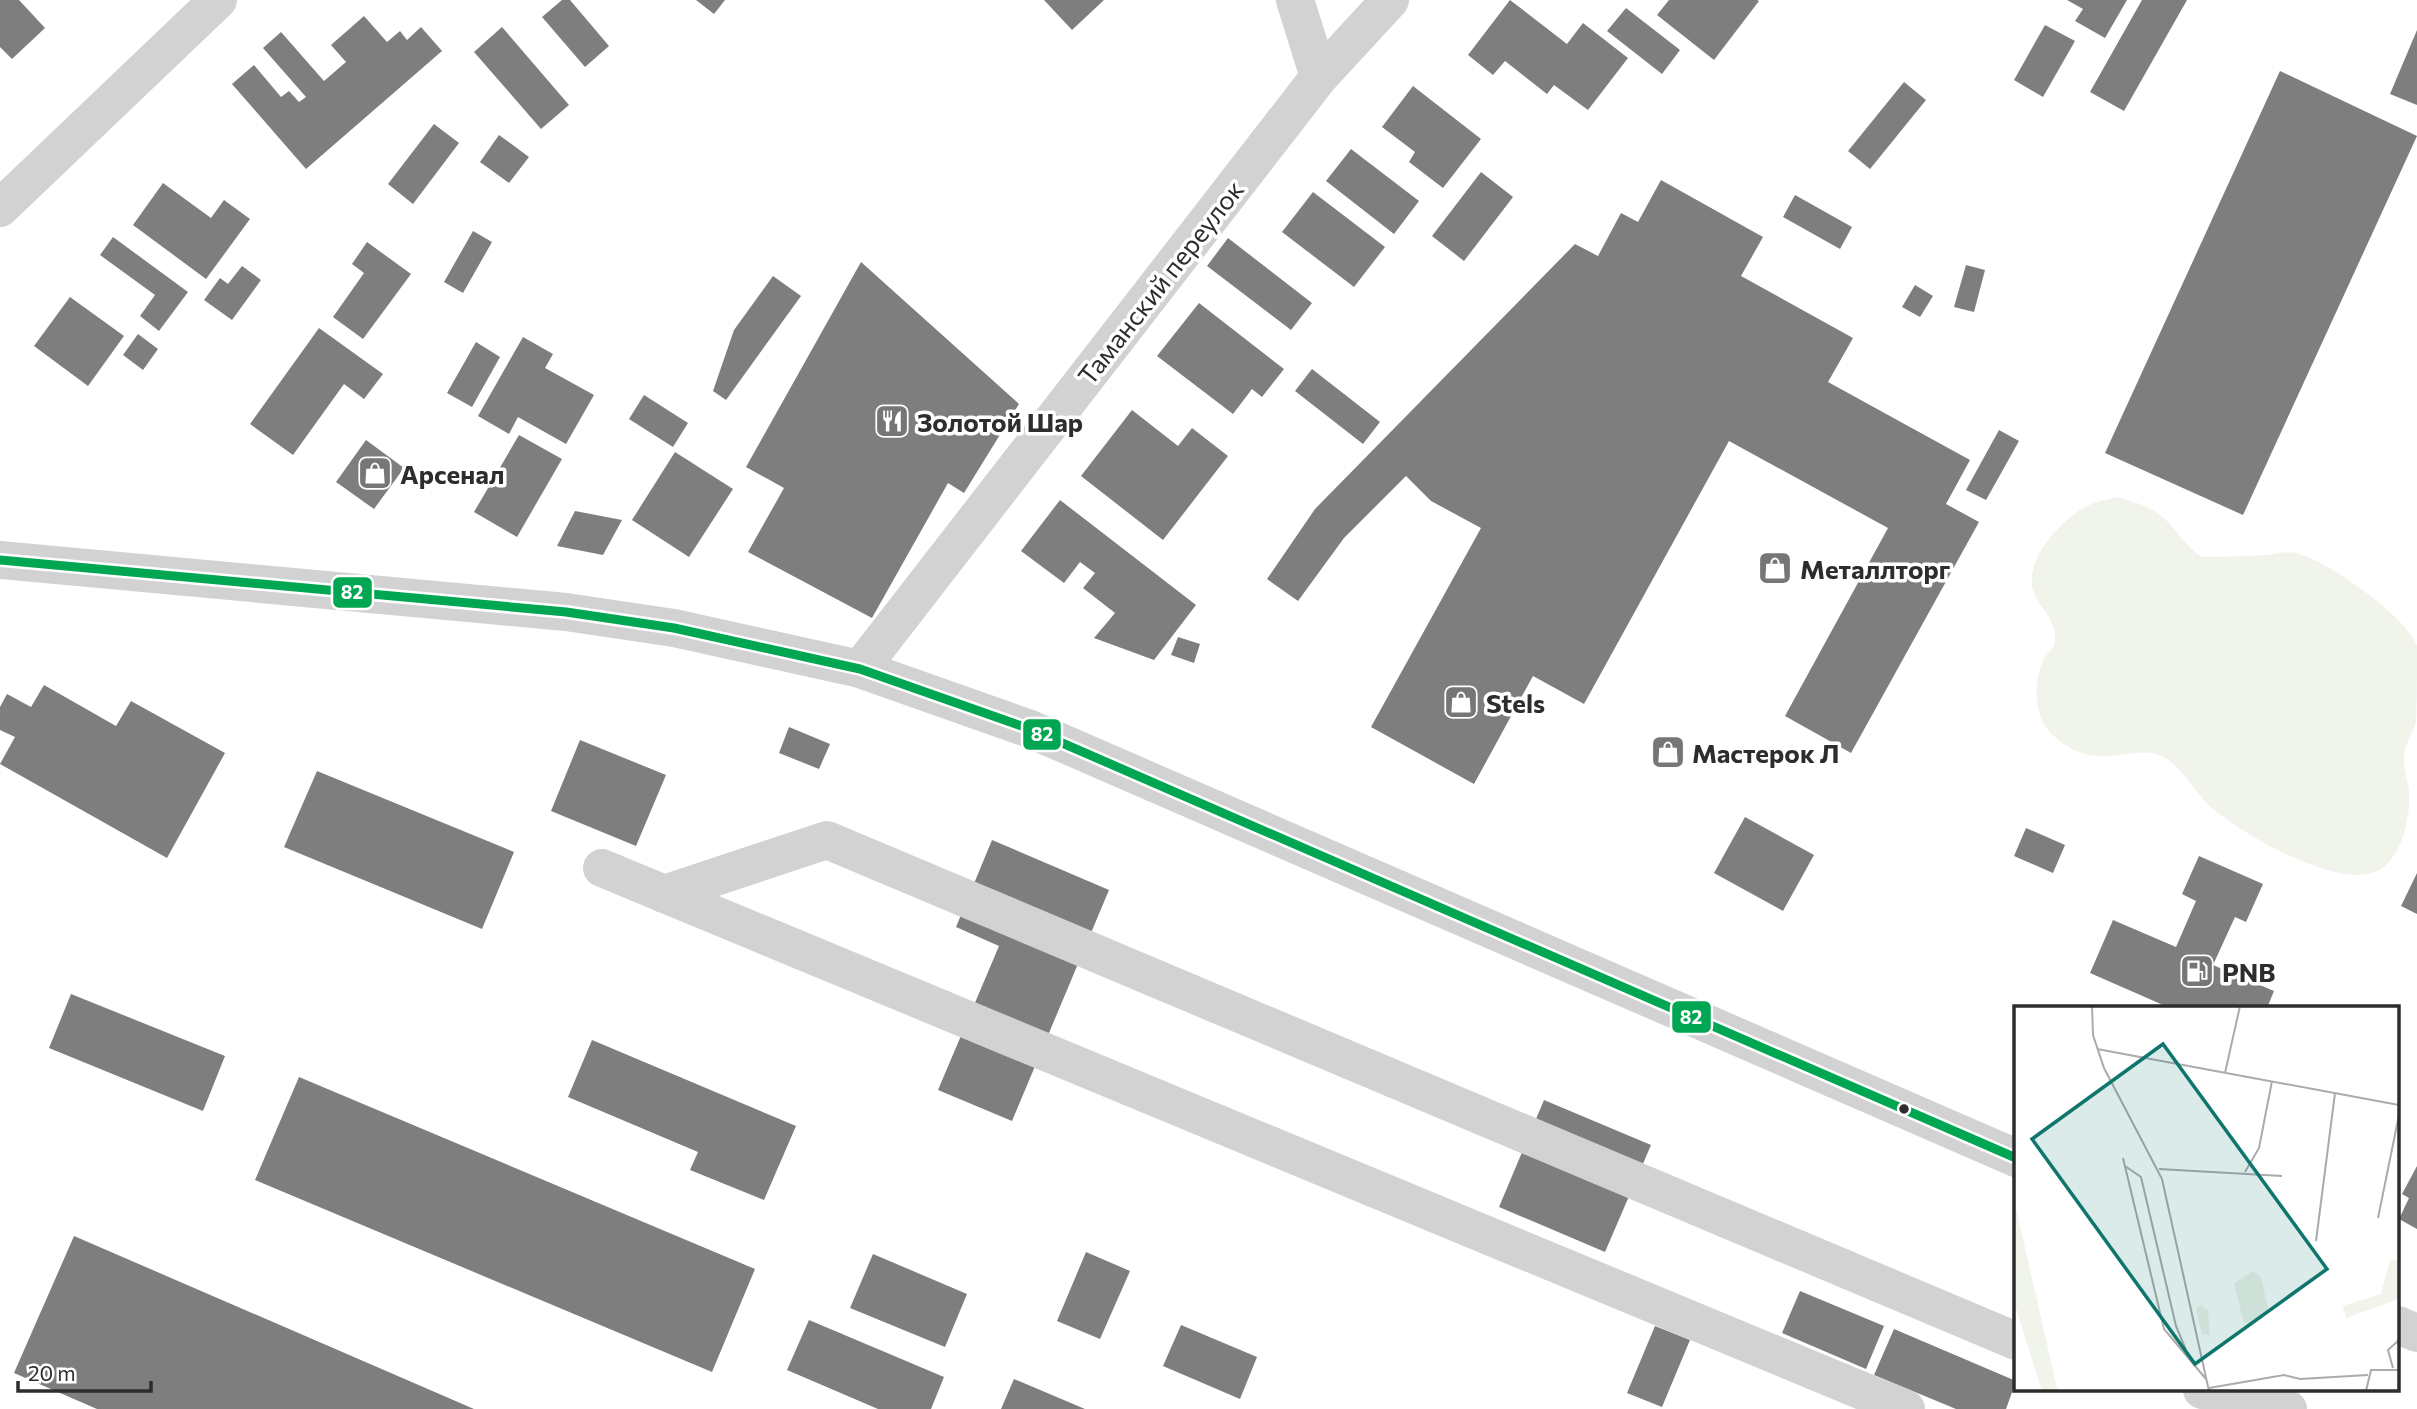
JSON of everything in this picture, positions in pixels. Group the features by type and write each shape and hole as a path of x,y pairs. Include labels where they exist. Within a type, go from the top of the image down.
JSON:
{"street":[{"path":"0,208 218,0"},
{"path":"1295,0 1319,77"},
{"name":"Таманский переулок","path":"860,669 1319,77 1390,0"},
{"path":"0,560 566,612 742,641 860,669 1030,729 2014,1157"},
{"path":"664,894 827,840 2014,1340"},
{"path":"602,868 1906,1409"},
{"path":"2400,1326 2417,1333"},
{"path":"2211,1392 2288,1409"}],"shaded area":[{"path":"2117,497 2156,512 2202,557 2288,552 2308,557 2364,591 2411,634 2417,646 2417,696 2416,722 2404,754 2409,790 2408,814 2400,844 2382,868 2365,874 2344,874 2296,858 2248,833 2214,810 2180,770 2167,759 2145,752 2109,756 2082,753 2067,746 2047,729 2041,719 2037,702 2037,684 2044,659 2054,645 2055,633 2051,620 2034,593 2033,569 2045,544 2074,514 2087,506"}],"building":[{"path":"0,0 19,0 45,28 12,59 0,47"},
{"path":"562,0 570,0 609,46 585,67 542,17"},
{"path":"696,0 725,0 714,14"},
{"path":"1044,0 1104,0 1072,30"},
{"path":"1510,0 1567,44 1583,23 1628,58 1588,110 1554,85 1547,94 1505,61 1493,75 1468,55"},
{"path":"1669,0 1759,1 1714,60 1657,15"},
{"path":"2067,0 2127,0 2105,38 2075,21 2083,9"},
{"path":"2142,0 2187,0 2124,111 2090,92"},
{"path":"1626,8 1680,50 1662,74 1607,31"},
{"path":"364,16 387,42 400,31 407,40 421,27 442,51 306,169 232,84 254,65 281,97 289,91 299,102 306,97 263,48 281,32 324,81 346,62 331,45"},
{"path":"2045,25 2075,41 2043,97 2014,80"},
{"path":"502,27 569,105 541,129 474,52"},
{"path":"2417,30 2417,105 2390,94"},
{"path":"2280,71 2417,136 2243,515 2105,453"},
{"path":"1904,82 1926,100 1870,169 1848,151"},
{"path":"1413,86 1481,139 1443,188 1409,162 1415,152 1382,127"},
{"path":"434,124 459,143 413,204 388,184"},
{"path":"499,135 529,157 509,183 480,162"},
{"path":"1351,149 1419,201 1394,234 1326,181"},
{"path":"1481,172 1513,197 1464,261 1432,236"},
{"path":"1661,180 1763,237 1741,276 1853,338 1828,382 1970,460 1946,504 1979,522 1851,753 1785,716 1888,528 1729,441 1584,704 1533,676 1474,784 1371,727 1481,528 1431,501 1406,476 1344,538 1298,601 1267,579 1315,509 1575,244 1598,256 1621,213 1638,222"},
{"path":"163,183 211,218 224,200 250,219 206,279 133,225"},
{"path":"1313,192 1385,247 1354,287 1282,232"},
{"path":"1795,195 1852,227 1840,249 1783,217"},
{"path":"473,231 492,242 463,293 444,282"},
{"path":"113,237 188,292 159,331 140,316 155,295 100,255"},
{"path":"1228,238 1312,303 1291,330 1207,266"},
{"path":"367,242 411,274 363,339 333,317 364,273 352,264"},
{"path":"861,262 1019,404 964,493 948,483 872,618 748,552 784,488 746,467"},
{"path":"1966,265 1985,270 1974,312 1954,307"},
{"path":"242,266 261,280 232,320 204,300 220,278 228,284"},
{"path":"773,276 801,296 726,400 713,391 734,330"},
{"path":"1915,285 1933,296 1920,317 1902,307"},
{"path":"70,297 124,336 88,386 34,346"},
{"path":"1199,303 1284,369 1262,397 1252,389 1233,414 1157,356"},
{"path":"319,328 383,374 364,399 344,384 293,455 250,424"},
{"path":"138,334 158,349 143,370 123,355"},
{"path":"523,337 553,354 545,368 594,395 566,444 518,417 509,434 478,416"},
{"path":"476,342 500,357 472,407 447,393"},
{"path":"1312,369 1380,422 1363,444 1295,391"},
{"path":"644,395 688,423 673,447 629,419"},
{"path":"1132,410 1178,446 1192,428 1228,456 1163,540 1081,476"},
{"path":"1999,430 2019,441 1986,500 1966,490"},
{"path":"519,435 562,459 517,537 474,512"},
{"path":"366,440 404,468 374,509 336,482"},
{"path":"675,452 733,489 689,557 632,520"},
{"path":"1060,500 1196,605 1154,660 1094,638 1115,613 1083,588 1095,573 1080,562 1064,583 1021,551"},
{"path":"575,511 622,520 603,555 557,546"},
{"path":"1178,637 1200,644 1194,663 1171,655"},
{"path":"44,685 116,726 131,701 225,753 167,858 0,764 15,737 0,730 0,707 7,694 31,707"},
{"path":"789,727 830,744 819,769 779,753"},
{"path":"580,740 666,775 636,846 551,811"},
{"path":"317,771 514,852 482,929 284,847"},
{"path":"1745,817 1814,855 1783,911 1714,873"},
{"path":"2026,828 2065,845 2053,873 2014,856"},
{"path":"992,840 1109,890 1012,1121 938,1090 999,946 956,927"},
{"path":"2199,856 2263,884 2246,922 2235,917 2213,965 2274,991 2268,1006 2165,1006 2090,973 2113,920 2176,947 2196,901 2182,894"},
{"path":"2417,873 2417,914 2401,906"},
{"path":"71,994 225,1056 203,1111 49,1048"},
{"path":"592,1040 796,1126 764,1200 690,1170 698,1152 568,1097"},
{"path":"299,1077 755,1269 712,1372 255,1180"},
{"path":"1544,1100 1651,1145 1605,1252 1499,1207"},
{"path":"2417,1166 2417,1229 2400,1220 2409,1198 2402,1194"},
{"path":"74,1236 474,1409 97,1409 14,1373"},
{"path":"1086,1252 1130,1271 1100,1339 1057,1321"},
{"path":"873,1254 967,1294 945,1347 850,1308"},
{"path":"1800,1291 1884,1326 1866,1369 1782,1333"},
{"path":"809,1320 944,1377 931,1409 878,1409 787,1370"},
{"path":"1181,1325 1257,1357 1240,1399 1163,1366"},
{"path":"1655,1326 1690,1340 1662,1407 1627,1393"},
{"path":"1894,1329 2014,1380 2014,1387 2006,1409 1956,1409 1874,1375"},
{"path":"1014,1379 1085,1409 1001,1409"}],"transit line":[{"name":"82","path":"0,560 566,612 674,628 860,669 1030,729 2014,1157"}],"place":[{"name":"Золотой Шар","path":"892,421"},
{"name":"Арсенал","path":"375,473"},
{"name":"Металлторг","path":"1775,568"},
{"name":"Stels","path":"1461,702"},
{"name":"Мастерок Л","path":"1668,752"},
{"name":"PNB","path":"2197,971"}]}
